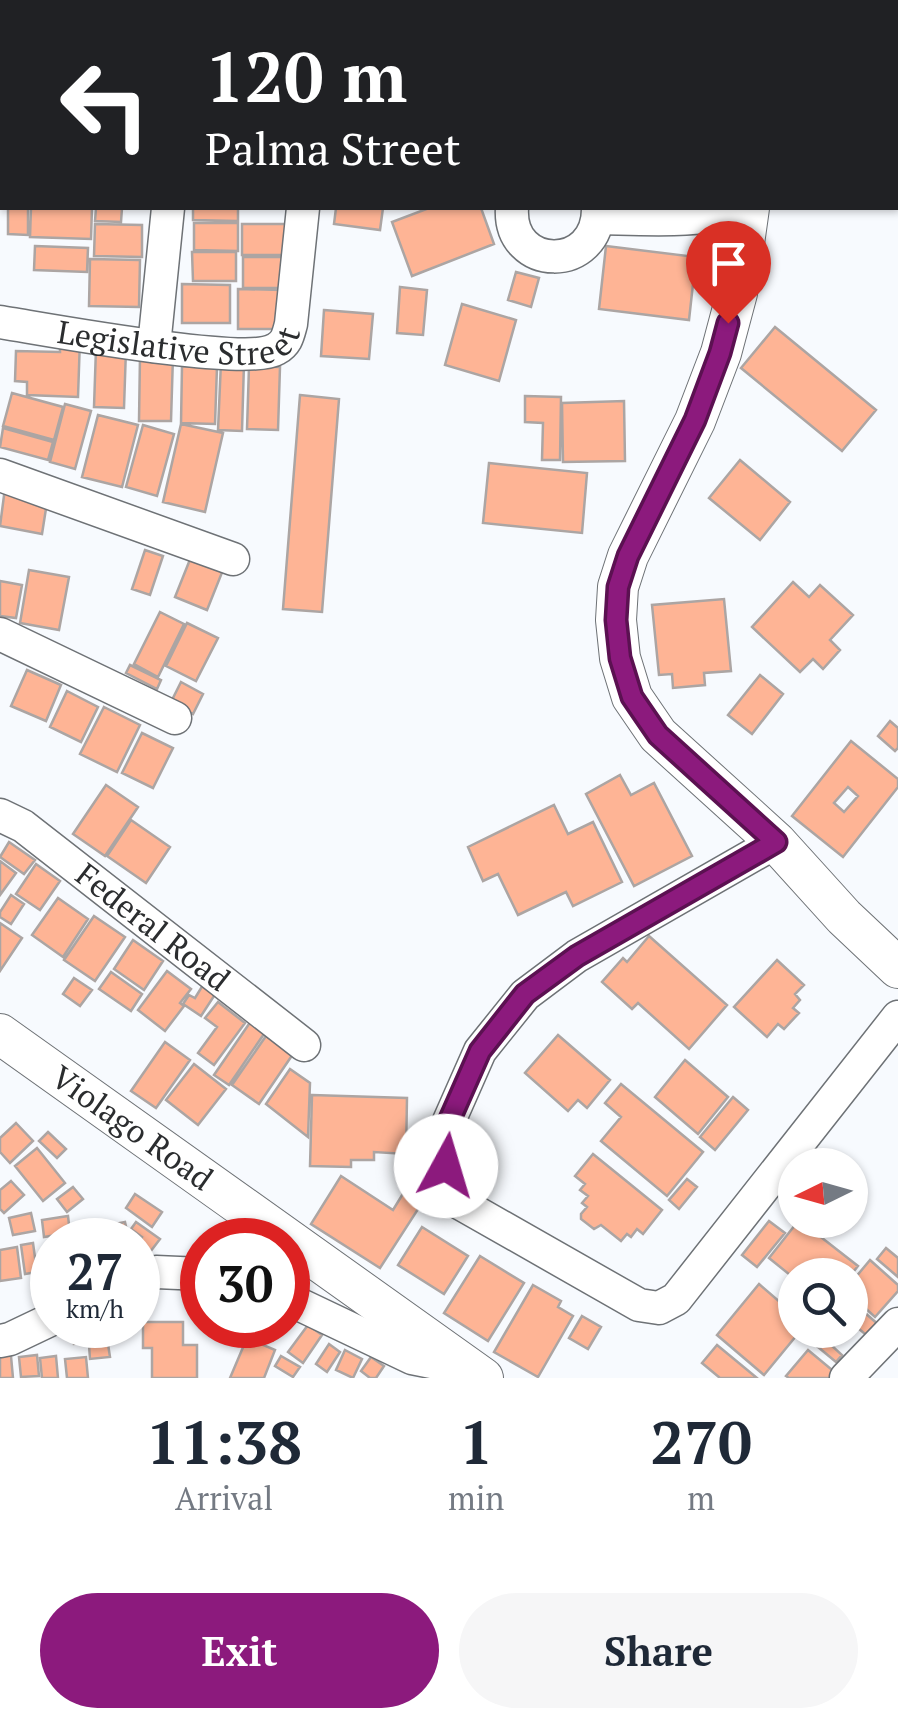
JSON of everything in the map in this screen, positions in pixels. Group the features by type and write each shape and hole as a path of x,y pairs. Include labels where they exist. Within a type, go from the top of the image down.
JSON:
{"street":[{"path":"154,346 168,210"},
{"name":"Legislative Street","path":"0,322 154,346 250,356 276,350 287,340 291,324 303,210"},
{"path":"512,210 518,238 528,248 552,257 577,251 587,242 598,213 698,217 743,210"},
{"path":"750,210 736,293 720,353 695,420 628,556 618,587 620,658 632,697 658,735 776,842 844,917 898,968"},
{"path":"0,475 233,559"},
{"path":"0,634 175,718"},
{"name":"Federal Road","path":"0,815 23,826 304,1045"},
{"path":"776,842 577,956 525,994 480,1051 446,1128 446,1166 458,1202 638,1305 659,1308 676,1299 898,1017"},
{"name":"Violago Road","path":"0,1034 471,1369"},
{"path":"310,1309 412,1358 471,1369"},
{"path":"846,1378 898,1324"},
{"path":"0,1340 30,1330"}],"building":[{"path":"8,210 28,210 28,235 8,234"},
{"path":"31,210 92,210 91,239 30,237"},
{"path":"96,210 122,210 121,222 95,221"},
{"path":"193,210 238,210 238,221 193,220"},
{"path":"336,210 383,210 380,230 334,224"},
{"path":"424,210 482,210 494,244 412,276 392,222"},
{"path":"194,223 238,223 238,251 194,250"},
{"path":"95,224 142,225 142,257 94,256"},
{"path":"242,224 293,224 293,255 242,255"},
{"path":"35,246 88,248 87,272 34,270"},
{"path":"606,246 696,257 689,320 599,309"},
{"path":"192,252 236,252 236,281 193,281"},
{"path":"243,257 290,257 290,288 243,288"},
{"path":"90,259 140,260 139,307 89,306"},
{"path":"516,272 539,278 531,307 508,300"},
{"path":"182,284 230,285 230,323 182,323"},
{"path":"400,287 427,290 423,335 397,333"},
{"path":"238,289 282,290 282,329 238,329"},
{"path":"462,304 516,320 499,381 445,365"},
{"path":"324,310 373,314 369,359 321,356"},
{"path":"775,327 876,410 842,451 741,368"},
{"path":"60,339 80,339 78,397 27,395 27,382 15,381 16,351 60,352"},
{"path":"96,348 126,349 124,408 94,407"},
{"path":"140,356 173,356 171,421 139,421"},
{"path":"221,362 244,363 242,431 218,430"},
{"path":"182,366 217,367 215,424 181,423"},
{"path":"249,366 280,367 278,430 247,429"},
{"path":"12,393 63,407 54,440 3,426"},
{"path":"300,395 339,399 322,612 283,609"},
{"path":"525,396 561,397 560,460 542,460 543,423 525,422"},
{"path":"624,401 625,461 563,462 562,403"},
{"path":"65,404 91,411 75,469 50,462"},
{"path":"98,415 138,425 122,487 82,477"},
{"path":"181,424 223,433 205,512 163,502"},
{"path":"143,425 174,434 157,496 126,487"},
{"path":"3,428 53,442 48,460 0,447"},
{"path":"740,460 790,502 760,540 709,498"},
{"path":"489,463 587,473 582,533 483,523"},
{"path":"5,488 48,496 42,534 0,526"},
{"path":"195,547 227,560 207,610 175,597"},
{"path":"145,550 163,556 150,595 132,589"},
{"path":"29,570 69,577 59,630 20,623"},
{"path":"0,581 22,585 16,618 0,616"},
{"path":"793,582 809,597 820,585 853,615 830,640 840,650 823,669 813,659 800,672 752,627"},
{"path":"724,599 731,671 704,673 705,685 673,688 672,674 659,675 652,605"},
{"path":"160,612 184,624 158,677 134,664"},
{"path":"187,623 218,638 196,681 166,666"},
{"path":"130,665 161,680 157,689 126,673"},
{"path":"27,670 61,685 46,721 11,706"},
{"path":"760,675 783,694 752,734 728,715"},
{"path":"181,682 203,694 193,714 171,702"},
{"path":"67,691 98,707 81,742 50,727"},
{"path":"104,707 140,725 117,772 80,754"},
{"path":"890,721 898,728 895,751 878,736"},
{"path":"142,733 173,748 153,788 122,773"},
{"path":"851,741 898,779 898,787 843,857 792,816","holes":["848,787 858,796 844,812 834,803"]},
{"path":"620,775 631,795 654,783 692,856 634,886 586,794"},
{"path":"106,785 138,807 105,856 73,834"},
{"path":"554,805 568,834 593,822 622,882 573,906 566,892 518,915 498,874 483,881 468,847"},
{"path":"131,820 170,847 146,883 107,856"},
{"path":"9,842 35,860 24,874 0,857"},
{"path":"0,861 16,873 0,895"},
{"path":"36,864 60,881 40,910 16,894"},
{"path":"11,895 24,904 11,924 0,917 0,912"},
{"path":"58,898 88,919 63,957 32,935"},
{"path":"94,916 125,937 95,981 64,960"},
{"path":"0,923 22,938 0,971"},
{"path":"649,936 727,1005 689,1049 638,1003 632,1009 602,982 623,958 627,962"},
{"path":"133,940 163,961 144,990 114,969"},
{"path":"777,960 804,985 795,994 800,1000 793,1008 799,1013 784,1029 778,1024 767,1037 734,1007"},
{"path":"167,971 191,989 165,1031 138,1010"},
{"path":"111,972 142,994 131,1011 99,989"},
{"path":"74,978 92,990 80,1006 63,994"},
{"path":"203,985 216,993 201,1016 183,1004 189,995 195,998"},
{"path":"218,1002 245,1023 214,1065 198,1053 217,1027 205,1018"},
{"path":"251,1021 266,1031 229,1085 214,1075"},
{"path":"558,1035 610,1080 587,1108 578,1100 568,1111 525,1073"},
{"path":"266,1036 293,1054 259,1104 232,1085"},
{"path":"165,1042 190,1060 156,1108 131,1091"},
{"path":"685,1060 728,1097 698,1134 655,1097"},
{"path":"194,1064 226,1089 198,1125 166,1100"},
{"path":"290,1069 310,1083 308,1137 266,1104"},
{"path":"621,1084 703,1152 667,1196 601,1141 621,1117 605,1103"},
{"path":"312,1095 407,1098 406,1154 374,1152 374,1160 351,1160 351,1167 310,1166"},
{"path":"733,1097 748,1110 715,1150 700,1137"},
{"path":"16,1123 33,1141 10,1163 0,1152 0,1138"},
{"path":"48,1132 66,1149 57,1158 39,1141"},
{"path":"37,1148 65,1183 43,1201 15,1166"},
{"path":"593,1154 662,1210 643,1234 637,1229 621,1241 601,1225 594,1229 581,1219 587,1207 582,1203 588,1196 580,1190 585,1184 575,1176"},
{"path":"341,1176 393,1210 404,1192 422,1203 380,1268 311,1224"},
{"path":"687,1179 697,1187 679,1209 669,1200"},
{"path":"11,1181 24,1195 4,1213 0,1209 0,1190"},
{"path":"73,1187 83,1199 67,1212 57,1199"},
{"path":"135,1194 162,1212 158,1218 140,1218 126,1208"},
{"path":"31,1213 30,1232 13,1235 9,1218"},
{"path":"769,1221 778,1228 781,1238 757,1267 742,1255"},
{"path":"422,1227 468,1256 444,1294 398,1265"},
{"path":"785,1238 822,1238 848,1258 778,1258 778,1265 769,1258"},
{"path":"30,1244 30,1273 25,1274 21,1245"},
{"path":"17,1247 21,1278 0,1281 0,1250"},
{"path":"886,1248 898,1258 898,1277 877,1259"},
{"path":"480,1256 524,1283 488,1341 444,1313"},
{"path":"870,1260 898,1285 898,1291 875,1317 868,1311"},
{"path":"759,1284 778,1300 778,1348 786,1348 764,1375 717,1335"},
{"path":"533,1285 561,1301 558,1307 573,1316 538,1377 494,1352"},
{"path":"582,1316 601,1327 588,1349 569,1338"},
{"path":"868,1316 880,1326 868,1336"},
{"path":"160,1322 180,1322 180,1348 197,1348 197,1378 152,1378 152,1348 160,1348"},
{"path":"310,1326 322,1335 303,1363 288,1352 291,1348 310,1348"},
{"path":"329,1344 340,1352 327,1372 316,1364"},
{"path":"10,1345 13,1378 0,1378 0,1347"},
{"path":"717,1345 757,1378 720,1378 702,1363"},
{"path":"89,1348 109,1348 110,1357 90,1359"},
{"path":"243,1348 275,1350 264,1378 230,1378"},
{"path":"819,1348 834,1348 842,1355 836,1362"},
{"path":"345,1350 362,1359 353,1378 336,1370"},
{"path":"808,1350 837,1374 833,1378 786,1376"},
{"path":"37,1355 39,1376 21,1377 19,1357"},
{"path":"56,1356 58,1378 42,1378 40,1358"},
{"path":"281,1356 300,1367 293,1377 275,1366"},
{"path":"86,1357 88,1378 67,1378 65,1359"},
{"path":"371,1357 384,1366 376,1378 361,1371"}],"route":[{"path":"446,1166 446,1128 480,1051 525,994 577,956 776,842 658,735 632,697 620,658 616,620 618,587 628,556 695,420 728,323"}]}
